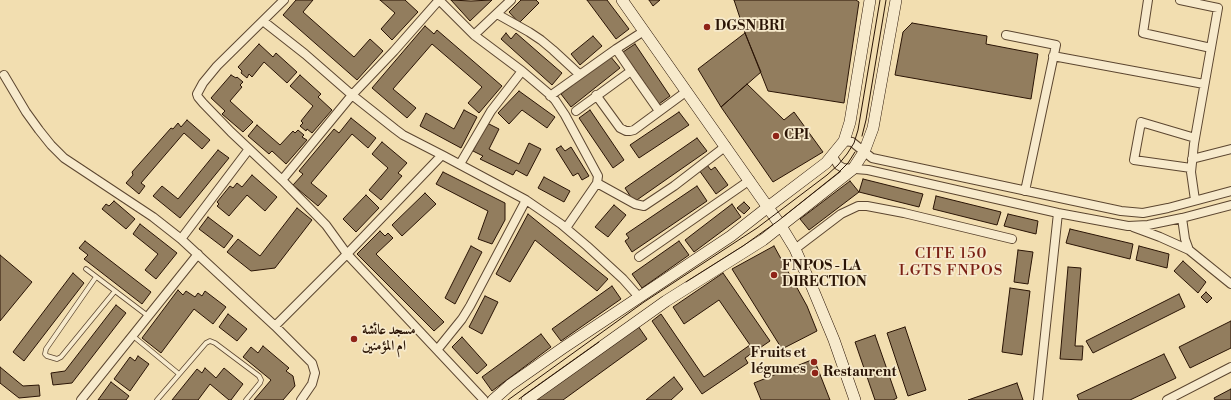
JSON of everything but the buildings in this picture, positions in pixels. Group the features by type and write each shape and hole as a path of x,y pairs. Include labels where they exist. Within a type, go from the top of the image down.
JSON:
{"street":[{"path":"284,0 217,66 203,83 197,94 198,97 326,226 347,254 484,400"},
{"path":"282,180 352,95 394,51 439,0 474,35 522,71 550,96 565,115 598,174 596,183 566,228"},
{"path":"474,35 512,0"},
{"path":"622,0 750,180 795,249 834,340 855,400"},
{"path":"492,400 510,385 563,348 731,236 826,163 844,141 850,122 870,0"},
{"path":"527,400 666,301 763,240 853,169 864,152 873,128 896,0"},
{"path":"1148,0 1143,33 1211,48"},
{"path":"1180,0 1218,8 1190,172 1196,200"},
{"path":"497,14 530,32 541,40 579,74"},
{"path":"263,21 403,135 526,200 566,228 603,259 640,297"},
{"path":"550,96 579,74 644,31"},
{"path":"1006,35 1056,45 1025,191"},
{"path":"616,49 659,111"},
{"path":"1053,56 1204,84"},
{"path":"460,164 491,111 522,71"},
{"path":"576,111 631,71"},
{"path":"1,75 39,130 64,158 153,217 181,239 275,326 312,363 316,373 312,384 301,400"},
{"path":"596,96 618,125 626,131 634,130 687,91"},
{"path":"1191,168 1134,160 1141,122 1195,138"},
{"path":"844,141 852,142 872,158 1121,211 1143,213 1231,191"},
{"path":"596,183 635,204 644,206 674,186 726,146"},
{"path":"181,239 248,149"},
{"path":"1192,159 1231,149"},
{"path":"275,326 347,254 442,155"},
{"path":"832,155 838,165 843,168 868,170 1058,213 1128,226 1160,237 1189,250 1231,284"},
{"path":"638,257 750,180"},
{"path":"437,350 452,333 466,312 526,200"},
{"path":"1128,226 1148,225 1231,205"},
{"path":"795,249 841,214 858,206 868,206 904,213 1012,239"},
{"path":"1038,400 1058,213"},
{"path":"1182,218 1185,239 1189,250"},
{"path":"81,400 198,254"},
{"path":"1166,400 1231,367"}],"lane":[{"path":"86,269 148,316"},
{"path":"96,277 46,349 45,354 47,356 57,359 61,357 115,291"},
{"path":"132,335 179,374"},
{"path":"157,400 206,343 210,341 215,343 259,376 261,380 260,383 246,400"}],"tram line":[{"path":"508,400 644,302 757,228 838,165 854,143 858,130 880,0"},
{"path":"862,136 886,0"},
{"path":"686,282 743,246 778,221 838,173 848,163 855,152"},
{"path":"519,399 599,342"}],"place":[{"name":"DGSN BRI","path":"707,27"},
{"name":"CPI","path":"776,136"},
{"name":"FNPOS - LA DIRECTION","path":"774,275"},
{"name":"مسجد عائشة ام المؤمنين","path":"354,339"},
{"name":"Fruits et légumes","path":"814,362"},
{"name":"Restaurent","path":"815,373"}],"district":[{"name":"CITE 150 LGTS FNPOS","path":"951,262"}]}
